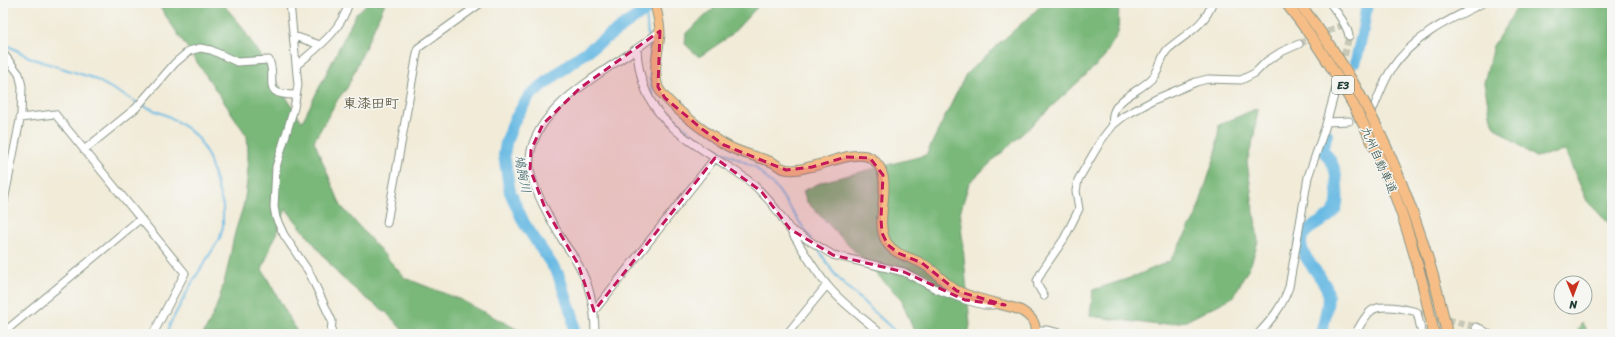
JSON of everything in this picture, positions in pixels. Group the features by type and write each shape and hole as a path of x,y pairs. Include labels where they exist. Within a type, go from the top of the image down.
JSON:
{"highway":[{"name":"九州自動車道","path":"1286,3 1306,28 1353,102 1387,175 1398,202 1418,267 1434,334"},
{"name":"九州自動車道","path":"1299,3 1337,56 1387,148 1408,199 1431,266 1447,334"}],"main road":[{"path":"655,3 660,31 656,73 658,87 665,98 702,129 724,144 786,170 812,167 846,157 860,156 870,158 876,163 883,175 884,186 881,219 882,233 888,245 898,253 922,263 957,291 991,302 1006,305 1027,314 1032,319 1036,332"}],"street":[{"path":"290,3 298,84 293,113 276,167 275,212 284,235 302,260 320,293 332,321 331,334"},
{"path":"297,65 338,27 346,15 349,3"},
{"path":"387,223 418,48 481,3"},
{"path":"1113,125 1113,111 1118,104 1155,76 1167,50 1198,26 1205,18 1212,3"},
{"path":"1330,3 1349,32 1349,36"},
{"path":"1374,107 1390,71 1400,58 1416,42 1435,28 1482,3"},
{"path":"595,334 594,310 588,287 578,264 545,208 530,169 531,150 534,140 552,112 580,88 637,49 660,31"},
{"path":"294,36 320,45"},
{"path":"1044,296 1038,286 1037,281 1042,271 1064,239 1079,208 1076,191 1078,180 1102,139 1113,125 1124,116 1156,99 1196,82 1208,79 1241,80 1255,73 1267,61 1281,52 1299,44"},
{"path":"84,150 136,108 175,63 189,52 200,48 211,50 237,62 269,60 271,84 273,88 283,95 296,95"},
{"path":"637,49 638,65 646,92 654,107 663,119 676,131 749,181 761,191 790,229 827,285 846,306 881,334"},
{"path":"3,53 14,66 22,80 20,118 3,206"},
{"path":"1258,334 1283,303 1289,287 1308,177 1327,122 1336,88"},
{"path":"20,118 55,114 185,273 154,334"},
{"path":"1327,122 1349,121"},
{"path":"594,310 715,158"},
{"path":"3,333 140,219"},
{"path":"790,229 833,255 904,272 936,289 965,300 984,305 1006,305"},
{"path":"787,334 827,285"},
{"path":"1355,334 1366,316 1378,306 1417,312 1422,334"},
{"path":"1476,334 1476,327 1489,334"},
{"path":"1036,332 1046,330 1064,334"}],"highlighted area":[{"path":"660,31 658,87 665,98 702,129 724,145 786,170 812,167 846,157 870,158 883,175 881,219 882,233 888,245 898,253 922,263 957,291 1005,305 965,300 904,272 833,255 790,229 761,191 715,158 594,311 578,264 545,208 530,169 531,150 543,124 580,88"}],"green space":[{"path":"157,3 222,3 240,24 302,122 356,14 368,3 385,3 347,88 338,99 314,141 341,206 405,278 461,300 526,334 406,334 386,312 363,296 339,275 286,209 262,269 296,330 292,334 203,334 214,313 222,289 234,236 244,203 248,170 247,136"},
{"path":"720,3 761,3 730,36 699,57 685,44 686,33"},
{"path":"1044,3 1119,3 1118,33 1103,59 969,183 960,213 970,325 968,334 915,334 901,299 807,202 803,191 822,182 926,155 966,74"},
{"path":"1520,3 1612,3 1612,227 1587,201 1565,151 1535,157 1496,128 1491,119 1484,83 1493,46"},
{"path":"1258,108 1254,136 1247,162 1258,241 1251,264 1233,297 1186,321 1158,325 1090,316 1093,290 1133,277 1170,261 1195,218 1216,153 1219,125"},
{"path":"1582,323 1589,334 1576,334"}],"waterway":[{"name":"鳩胸川","path":"574,334 573,317 558,274 524,223 510,192 504,155 506,143 514,121 529,96 576,59 656,3"},
{"path":"1356,61 1367,3"},
{"path":"646,10 648,39"},
{"path":"3,43 33,59 93,78 138,103"},
{"path":"649,43 652,64"},
{"path":"651,73 650,81 653,100 702,142 755,167 778,190 811,239"},
{"path":"142,105 170,117 188,129 199,139 209,158 223,206 223,226 220,238 193,281 170,324 167,334"},
{"path":"1321,334 1327,305 1327,289 1307,259 1301,241 1303,235 1307,231 1331,215 1337,203 1335,170 1329,158 1322,149 1327,134"},
{"path":"818,249 833,272 844,284 898,334"}],"tunnel":[{"path":"1299,44 1344,24"},
{"path":"1342,66 1349,36"},
{"path":"1417,312 1476,327"}],"district":[{"name":"東漆田町","path":"371,103"}]}
